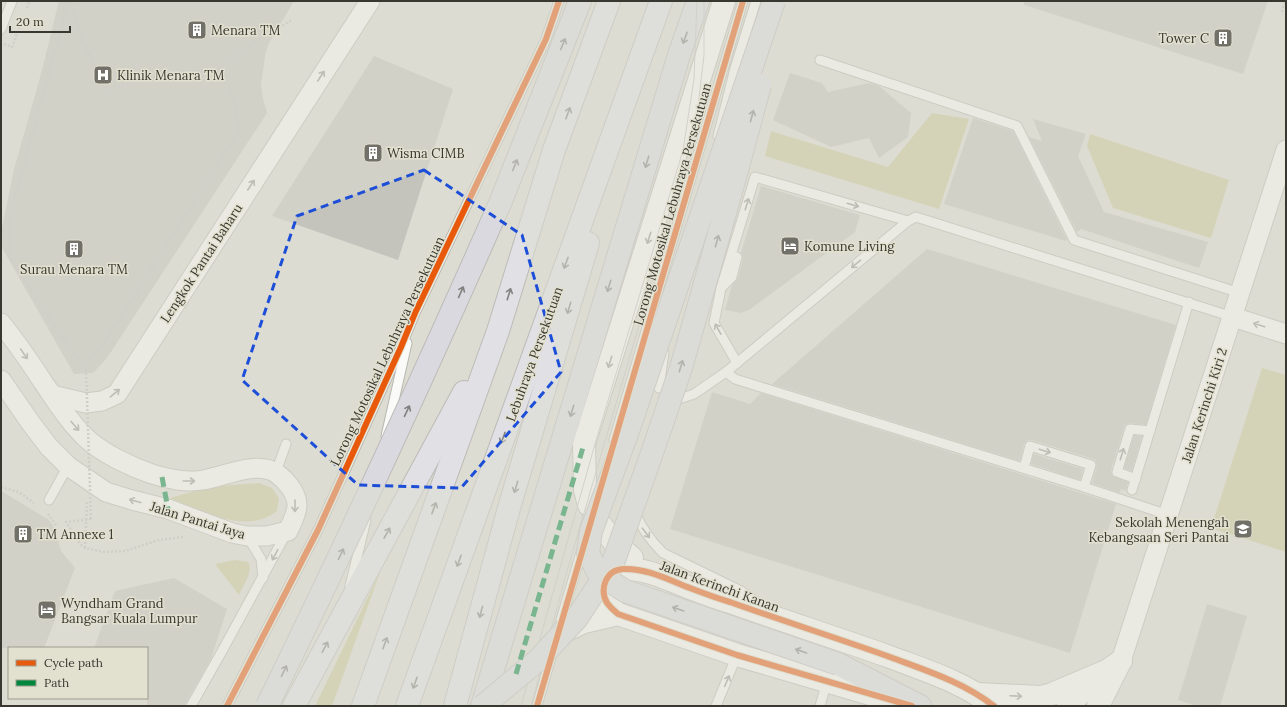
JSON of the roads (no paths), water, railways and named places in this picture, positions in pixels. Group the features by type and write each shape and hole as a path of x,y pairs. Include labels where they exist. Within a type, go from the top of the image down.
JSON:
{"highway":[{"path":"267,706 331,575 423,377 501,201 580,1"},
{"path":"363,706 498,331 554,150 609,1"},
{"path":"483,706 679,55 698,1"},
{"path":"774,1 629,426 591,531 588,554 600,574 625,591 833,672 913,706"},
{"path":"483,706 538,660 577,618 613,563 680,368 736,174 782,1"},
{"path":"455,706 509,508 658,8"},
{"name":"Lebuhraya Persekutuan","path":"407,706 658,8"},
{"path":"294,706 498,331"}],"street":[{"name":"Lengkok Pantai Baharu","path":"52,395 86,403 102,402 117,394 370,1"},
{"path":"649,572 614,542 592,510 585,490 584,444 724,1"},
{"name":"Jalan Kerinchi Kiri 2","path":"1112,670 1168,515 1286,150"},
{"path":"1233,317 1286,334"},
{"path":"1,323 20,347 68,418 86,438 114,458 162,477 187,482 204,480 250,469 263,468 276,472 287,482 293,491 297,505 288,531"},
{"name":"Jalan Pantai Jaya","path":"1,380 49,447 68,466 106,492 168,509 232,533 247,536 267,536 288,531"},
{"name":"Jalan Kerinchi Kanan","path":"618,614 611,608 605,599 603,590 608,576 623,569 649,572 696,591 838,638 940,676 986,700"},
{"path":"498,706 516,674 561,633 584,622 618,614 737,655 833,672"},
{"path":"986,700 1041,697 1112,670"},
{"path":"1068,706 1084,689 1112,670"},
{"path":"1098,706 1112,670"},
{"path":"1108,706 1112,670"}],"lane":[{"path":"1,29 12,1"},
{"name":"Lorong Motosikal Lebuhraya Persekutuan","path":"227,706 318,530 415,313 546,39 559,1"},
{"name":"Lorong Motosikal Lebuhraya Persekutuan","path":"562,620 743,1"},
{"path":"659,388 668,324 735,68 756,1"},
{"path":"820,60 1017,126 1074,240 1240,293"},
{"path":"737,363 714,323 721,288 755,177 908,221"},
{"path":"673,401 694,394 726,372 908,221 916,217 1233,317"},
{"path":"721,288 732,277 737,257"},
{"path":"1132,490 1189,302"},
{"path":"344,612 415,313"},
{"path":"726,372 735,379 1024,468 1168,515"},
{"path":"645,405 647,395 659,388 667,390 673,401 671,410 668,413 654,419 634,495 635,512 640,525 663,553 741,591 781,620"},
{"path":"1136,479 1117,472 1130,429 1150,431"},
{"path":"276,472 286,444"},
{"path":"1024,468 1030,446 1091,465 1084,487"},
{"path":"49,500 68,466"},
{"path":"191,706 217,655 263,578 288,531"},
{"path":"247,536 261,559 263,578"},
{"path":"537,706 552,652"},
{"path":"716,706 737,655"},
{"path":"820,706 833,672"}],"tram line":[{"path":"521,706 595,444 683,150 694,79 697,1"},
{"path":"531,706 565,578 676,199 696,124 704,55 704,1"}],"place":[{"name":"Menara TM","path":"197,30"},
{"name":"Tower C","path":"1223,38"},
{"name":"Klinik Menara TM","path":"103,75"},
{"name":"Wisma CIMB","path":"373,153"},
{"name":"Komune Living","path":"790,246"},
{"name":"Surau Menara TM","path":"74,249"},
{"name":"Sekolah Menengah Kebangsaan Seri Pantai","path":"1243,529"},
{"name":"TM Annexe 1","path":"23,534"},
{"name":"Wyndham Grand Bangsar Kuala Lumpur","path":"47,610"}]}
